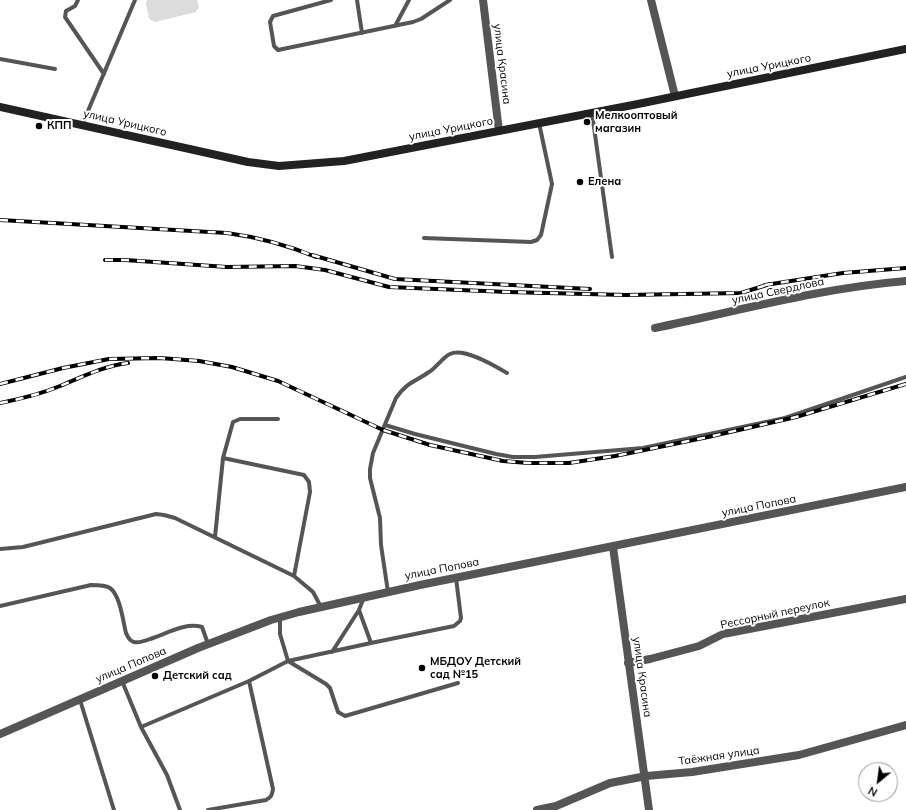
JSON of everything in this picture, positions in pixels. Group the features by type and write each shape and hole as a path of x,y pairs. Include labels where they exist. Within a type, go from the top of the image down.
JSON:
{"main road":[{"name":"улица Урицкого","path":"0,107 248,162 279,166 344,161 906,49"}],"street":[{"name":"улица Красина","path":"483,0 499,131"},
{"path":"651,0 676,96"},
{"name":"улица Свердлова","path":"655,328 792,297 906,281"},
{"name":"улица Попова","path":"0,734 208,644 280,618 364,597 906,487"},
{"name":"улица Красина","path":"613,547 628,663 650,810"},
{"name":"Рессорный переулок","path":"628,663 650,659 699,646 723,634 906,599"},
{"name":"Таёжная улица","path":"537,810 556,806 610,783 646,776 692,772 799,755 906,725"}],"lane":[{"path":"78,0 75,6 66,11 65,17 104,74"},
{"path":"82,124 135,0"},
{"path":"330,0 273,16 270,22 274,46 278,50 395,26 421,19 448,1"},
{"path":"357,0 362,33"},
{"path":"395,26 410,0"},
{"path":"0,59 55,69"},
{"path":"592,112 612,257"},
{"path":"424,238 531,242 537,240 541,235 552,184 539,123"},
{"path":"388,592 380,518 370,478 370,469 373,453 396,398 409,383 431,371 450,354 458,352 480,358 507,374"},
{"path":"385,425 415,434 513,457 535,457 643,448 785,418 906,377"},
{"path":"215,537 223,458 233,422 240,419 278,420"},
{"path":"223,458 304,475 308,482 310,492 294,576"},
{"path":"0,548 23,548 156,514 164,515 175,518 294,576 313,592 321,607"},
{"path":"141,727 249,681 288,661 454,626 460,621 461,618 456,578"},
{"path":"0,606 91,585 101,585 109,587 116,594 126,633 129,639 134,642 142,642 185,626 196,625 202,627 208,644"},
{"path":"332,652 359,610 364,597"},
{"path":"359,610 370,643"},
{"path":"280,618 280,634 288,661 326,684 330,688 338,712 345,716 458,683"},
{"path":"122,681 141,727 167,775 180,810"},
{"path":"208,810 266,800 270,798 272,794 273,788 249,681"},
{"path":"80,699 114,810"}],"shaded area":[{"path":"147,0 197,0 199,7 196,12 155,22 149,19 146,3"}],"railway":[{"path":"0,220 227,233 272,242 316,257"},
{"path":"312,255 395,279 590,289"},
{"path":"105,260 227,267 295,266 325,270 389,287 508,292 626,295 741,293 770,284"},
{"path":"765,285 843,273 906,268"},
{"path":"0,384 63,368 109,359 160,358 199,361 232,367 278,381 383,430 430,445 503,461 528,463 569,463 615,456 708,437 796,417 906,384"},
{"path":"0,403 38,394 102,369 128,363"}],"place":[{"name":"Мелкооптовый магазин","path":"587,122"},
{"name":"КПП","path":"39,126"},
{"name":"Елена","path":"580,182"},
{"name":"МБДОУ Детский сад №15","path":"422,668"},
{"name":"Детский сад","path":"155,676"}]}
